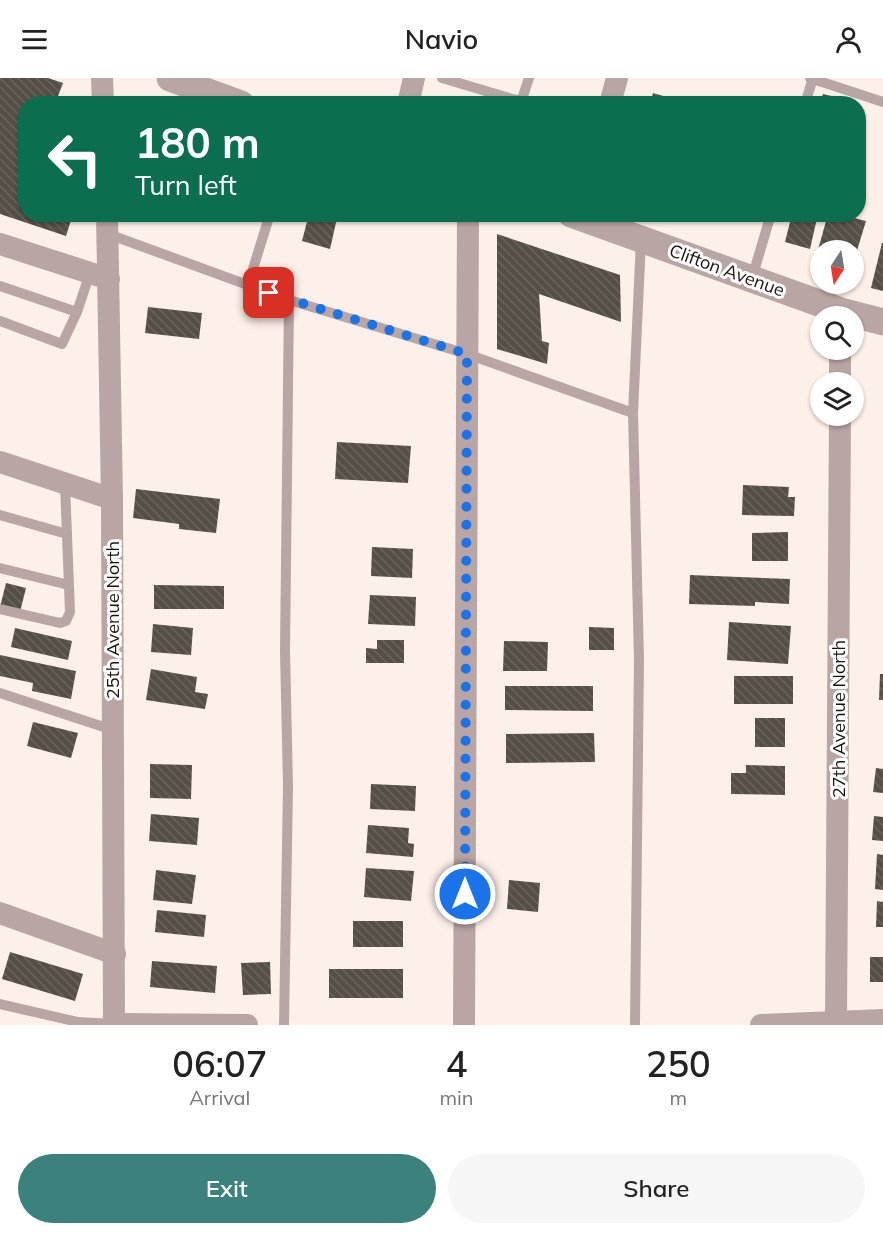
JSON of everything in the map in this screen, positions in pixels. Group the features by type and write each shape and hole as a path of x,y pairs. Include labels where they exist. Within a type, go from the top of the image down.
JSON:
{"street":[{"path":"102,78 103,96"},
{"path":"170,78 219,96"},
{"path":"410,96 414,78"},
{"path":"612,96 617,78"},
{"path":"464,1025 468,222"},
{"name":"Clifton Avenue","path":"595,222 820,306"},
{"name":"25th Avenue North","path":"108,224 100,276 112,499 114,1024"},
{"path":"0,244 100,276"},
{"name":"Clifton Avenue","path":"864,318 883,322"},
{"name":"27th Avenue North","path":"836,1022 840,426"},
{"path":"0,462 112,499"},
{"path":"0,913 115,954"},
{"path":"761,1025 883,1020"},
{"path":"114,1024 247,1025"}],"lane":[{"path":"442,78 503,96"},
{"path":"523,96 529,78"},
{"path":"807,96 812,78 865,96"},
{"path":"866,96 883,102"},
{"path":"248,285 268,222"},
{"path":"751,279 769,222"},
{"path":"108,224 248,285 289,300 467,354 633,413"},
{"path":"635,1025 639,660 633,413 641,239"},
{"path":"0,321 62,344 77,312 100,276"},
{"path":"0,286 77,312"},
{"path":"284,1025 288,786 285,651 289,300"},
{"path":"0,609 60,623 66,621 70,612 65,484"},
{"path":"0,515 67,534"},
{"path":"0,568 69,585"},
{"path":"0,693 113,730"},
{"path":"0,1004 78,1022 114,1024"}],"building":[{"path":"0,78 48,78 63,83 58,96 18,96 18,220 0,214"},
{"path":"24,222 70,222 66,236"},
{"path":"307,222 336,222 330,249 302,241"},
{"path":"790,222 816,222 812,240 810,240 810,249 785,242"},
{"path":"826,222 866,222 860,240 821,240"},
{"path":"497,234 620,275 621,322 539,294 542,341 549,343 547,364 497,349"},
{"path":"883,243 883,291 871,288"},
{"path":"148,307 202,313 199,339 145,333"},
{"path":"337,442 411,446 408,483 335,479"},
{"path":"743,485 789,487 788,497 795,497 794,516 742,515"},
{"path":"136,489 220,499 216,533 179,529 179,524 133,518"},
{"path":"788,532 788,561 752,561 752,533"},
{"path":"372,547 413,549 412,578 371,576"},
{"path":"690,575 790,579 789,604 755,602 755,606 689,604"},
{"path":"6,583 26,588 20,612 0,607"},
{"path":"154,585 224,586 224,609 154,609"},
{"path":"370,595 416,597 415,626 368,624"},
{"path":"729,622 791,626 788,664 727,660"},
{"path":"153,624 193,628 191,655 151,652"},
{"path":"589,627 614,628 614,650 589,650"},
{"path":"15,628 72,641 68,660 11,647"},
{"path":"377,640 404,640 404,663 366,663 366,648 377,649"},
{"path":"504,641 548,642 547,671 503,671"},
{"path":"0,655 76,671 71,699 32,691 33,683 0,676"},
{"path":"151,669 197,677 195,692 208,694 205,709 146,700"},
{"path":"880,674 883,674 883,700 879,700"},
{"path":"734,676 793,676 793,704 734,704"},
{"path":"505,686 593,686 593,711 505,710"},
{"path":"755,718 785,718 785,747 755,747"},
{"path":"33,722 78,733 71,758 27,746"},
{"path":"594,733 595,762 506,763 506,734"},
{"path":"150,764 192,765 191,799 150,798"},
{"path":"746,765 785,766 785,795 731,794 731,773 746,773"},
{"path":"876,768 883,769 883,793 873,792"},
{"path":"371,784 416,786 415,811 370,809"},
{"path":"151,814 199,818 197,845 149,841"},
{"path":"874,816 883,817 883,841 872,840"},
{"path":"368,825 409,828 408,843 414,844 413,857 366,853"},
{"path":"877,854 883,855 883,890 875,889"},
{"path":"366,868 414,871 411,901 364,897"},
{"path":"156,870 196,875 192,904 153,900"},
{"path":"509,880 540,883 538,912 507,909"},
{"path":"877,901 883,902 883,927 876,927"},
{"path":"157,910 206,915 204,937 155,932"},
{"path":"353,921 403,921 403,947 353,947"},
{"path":"10,952 83,974 75,1001 2,979"},
{"path":"870,957 883,957 883,982 870,982"},
{"path":"152,961 217,966 215,993 150,987"},
{"path":"270,962 271,994 243,995 241,963"},
{"path":"329,969 403,969 403,998 329,998"}],"route":[{"path":"269,293 467,354 465,894"}]}
